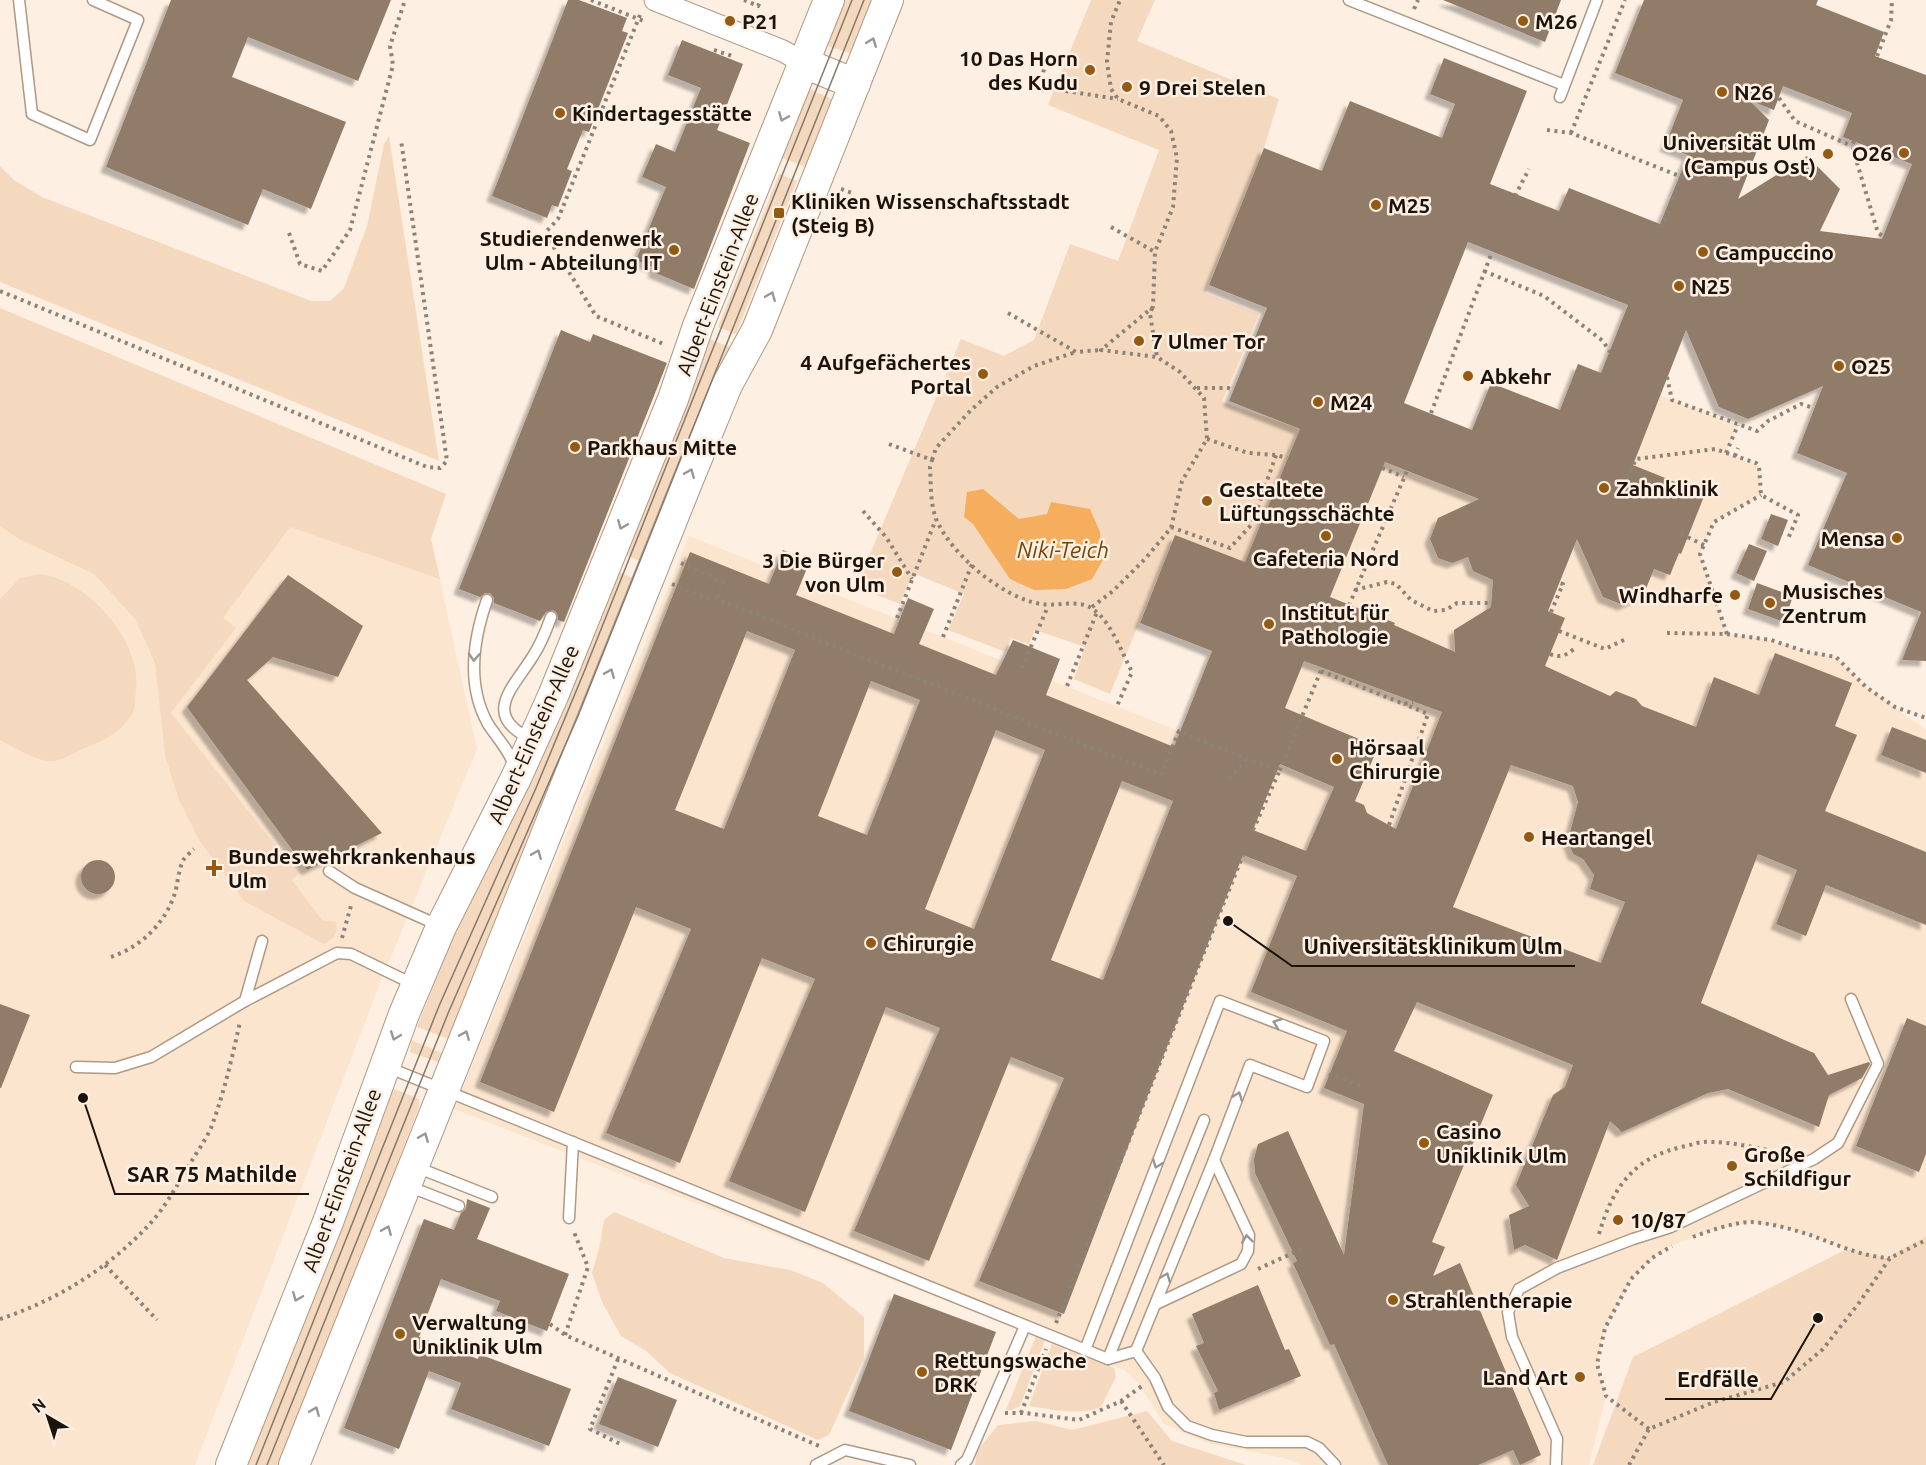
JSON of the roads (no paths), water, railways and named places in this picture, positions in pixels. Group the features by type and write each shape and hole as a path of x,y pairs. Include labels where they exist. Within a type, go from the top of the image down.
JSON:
{"street":[{"name":"Albert-Einstein-Allee","path":"231,1465 328,1222 384,1065 416,985 441,927 534,740 685,369 698,326 829,0"},
{"path":"294,1465 718,404 757,330 888,0"},
{"path":"649,5 783,51 804,63 855,84"}],"lane":[{"path":"19,0 32,114 90,140 138,20 116,4 93,0"},
{"path":"1349,0 1564,86"},
{"path":"1560,98 1598,0"},
{"path":"487,600 476,639 475,682 483,712 513,761 516,778"},
{"path":"534,740 512,726 504,714 503,705 508,691 538,649 551,617"},
{"path":"329,871 355,888 441,927"},
{"path":"245,1000 262,941"},
{"path":"76,1067 115,1068 151,1057 245,1000 336,953 351,954 416,985"},
{"path":"1556,1465 1557,1439 1512,1337 1508,1312 1519,1289 1557,1268 1671,1227 1814,1159 1838,1143 1878,1064 1851,999"},
{"path":"1085,1350 1220,1002 1324,1041 1307,1087 1250,1065 1136,1351"},
{"path":"384,1065 1108,1359 1136,1351"},
{"path":"1108,1359 1204,1120"},
{"path":"569,1218 573,1142"},
{"path":"1156,1304 1241,1264 1248,1251 1249,1235 1214,1160"},
{"path":"409,1175 492,1197"},
{"path":"409,1175 459,1206"},
{"path":"961,1465 967,1460 1025,1326"},
{"path":"1136,1351 1155,1378 1168,1407 1187,1426 1212,1435 1246,1442 1307,1442 1319,1448 1335,1465"},
{"path":"820,1463 845,1450 910,1465"}],"water":[{"name":"Niki-Teich","path":"983,489 1019,519 1047,514 1051,502 1090,509 1100,532 1103,560 1092,579 1066,589 1034,590 1010,579 973,524 964,517 967,492"}],"tram line":[{"path":"256,1465 439,1006 536,788 584,672 852,0"},
{"path":"267,1465 449,1011 578,716 864,0"}],"place":[{"name":"P21","path":"730,21"},
{"name":"M26","path":"1523,21"},
{"name":"10 Das Horn des Kudu","path":"1090,70"},
{"name":"9 Drei Stelen","path":"1127,87"},
{"name":"N26","path":"1722,92"},
{"name":"Kindertagesstätte","path":"560,113"},
{"name":"O26","path":"1904,153"},
{"name":"Universität Ulm (Campus Ost)","path":"1828,154"},
{"name":"M25","path":"1376,205"},
{"name":"Kliniken Wissenschaftsstadt (Steig B)","path":"779,213"},
{"name":"Studierendenwerk Ulm - Abteilung IT","path":"674,250"},
{"name":"Campuccino","path":"1703,252"},
{"name":"N25","path":"1679,286"},
{"name":"7 Ulmer Tor","path":"1139,341"},
{"name":"O25","path":"1839,366"},
{"name":"4 Aufgefächertes Portal","path":"983,374"},
{"name":"Abkehr","path":"1468,376"},
{"name":"M24","path":"1318,402"},
{"name":"Parkhaus Mitte","path":"575,447"},
{"name":"Zahnklinik","path":"1604,488"},
{"name":"Gestaltete Lüftungsschächte","path":"1207,501"},
{"name":"Cafeteria Nord","path":"1326,536"},
{"name":"Mensa","path":"1897,538"},
{"name":"3 Die Bürger von Ulm","path":"897,572"},
{"name":"Windharfe","path":"1735,595"},
{"name":"Musisches Zentrum","path":"1770,603"},
{"name":"Institut für Pathologie","path":"1269,624"},
{"name":"Hörsaal Chirurgie","path":"1337,759"},
{"name":"Heartangel","path":"1529,837"},
{"name":"Bundeswehrkrankenhaus Ulm","path":"214,868"},
{"name":"Universitätsklinikum Ulm","path":"1228,921"},
{"name":"Chirurgie","path":"871,943"},
{"name":"SAR 75 Mathilde","path":"83,1098"},
{"name":"Casino Uniklinik Ulm","path":"1424,1143"},
{"name":"Große Schildfigur","path":"1732,1166"},
{"name":"10/87","path":"1618,1220"},
{"name":"Strahlentherapie","path":"1393,1300"},
{"name":"Erdfälle","path":"1818,1318"},
{"name":"Verwaltung Uniklinik Ulm","path":"400,1334"},
{"name":"Rettungswache DRK","path":"922,1372"},
{"name":"Land Art","path":"1580,1377"}]}
